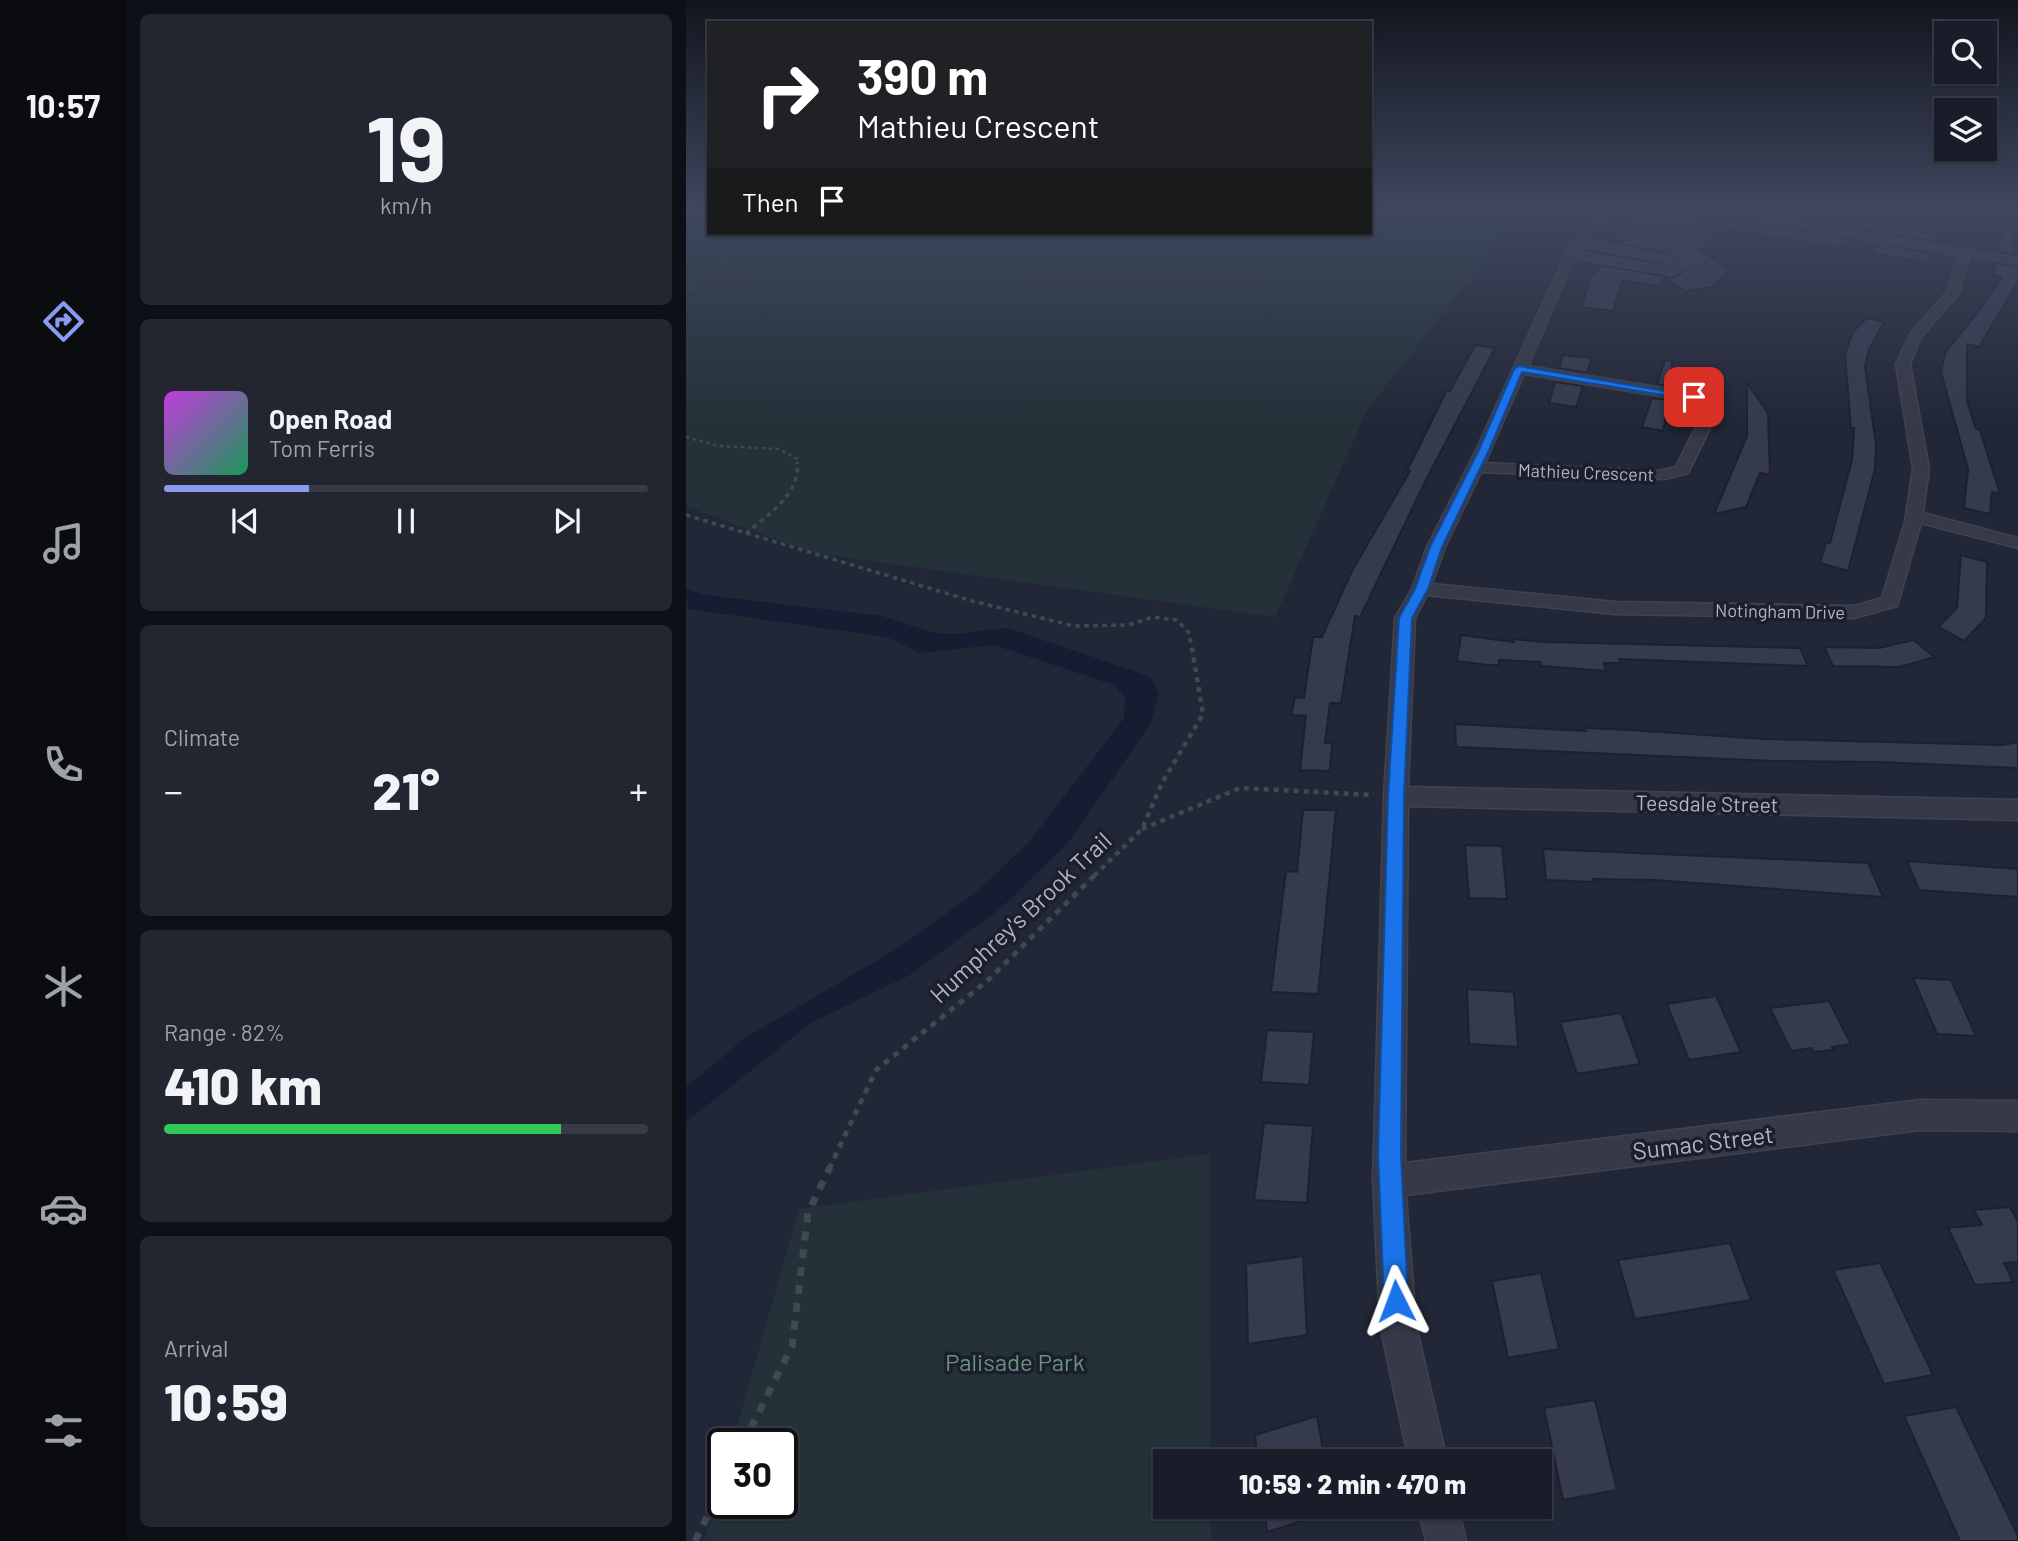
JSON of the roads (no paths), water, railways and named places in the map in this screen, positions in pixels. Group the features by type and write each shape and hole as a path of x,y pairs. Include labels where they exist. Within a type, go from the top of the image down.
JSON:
{"street":[{"path":"1425,1449 1398,1325 1389,1181 1396,796 1405,618 1421,589 1436,547 1559,280"},
{"name":"Notingham Drive","path":"1421,589 1615,608 1854,612 1889,602 1914,516 1921,469 1903,364 1915,336 1953,293 1957,280"},
{"name":"Mathieu Crescent","path":"1475,467 1658,476 1682,470 1712,410 1694,397 1519,369"},
{"path":"1914,516 2018,543"},
{"name":"Teesdale Street","path":"1396,796 2018,810"},
{"name":"Sumac Street","path":"1389,1181 1920,1115 2018,1116"},
{"path":"1441,1519 1446,1541"}],"water":[{"path":"686,589 705,595 882,616 934,633 954,634 1007,628 1149,676 1159,693 1150,725 1068,843 1000,909 910,975 811,1023 686,1122 686,1087 745,1038 893,951 979,890 1029,842 1124,718 1125,698 1114,685 994,645 920,653 886,637 688,609"}],"park label":[{"name":"Palisade Park","path":"1015,1361"}]}
